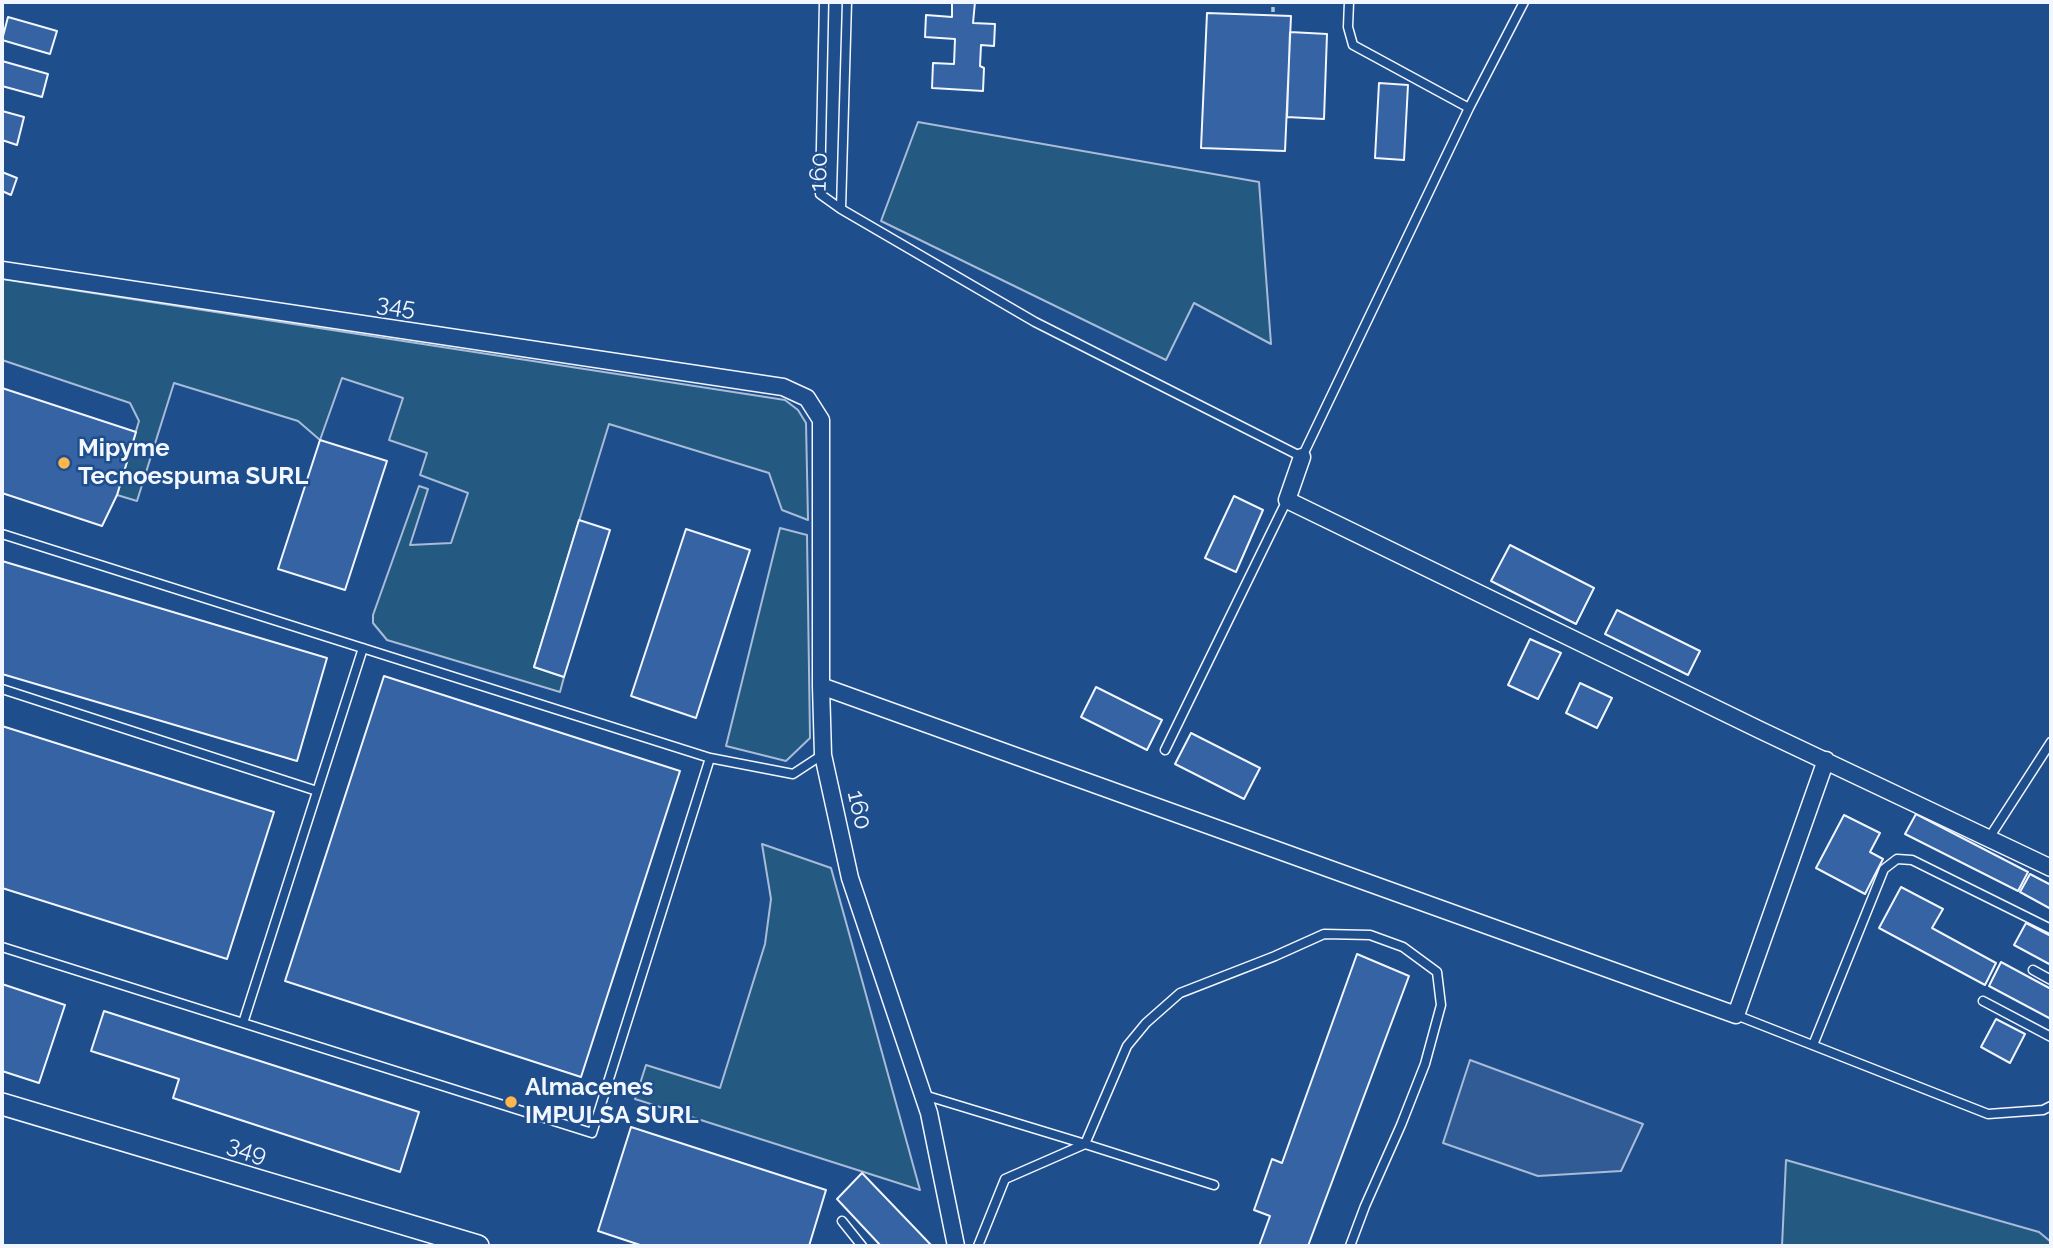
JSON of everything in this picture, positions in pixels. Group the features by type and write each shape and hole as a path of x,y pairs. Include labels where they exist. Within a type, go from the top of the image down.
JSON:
{"street":[{"name":"345","path":"2,270 783,387"},
{"name":"160","path":"783,387 807,398 821,420 823,755 850,877 925,1095 956,1246"},
{"path":"1301,457 1287,500 2051,868"},
{"path":"821,686 1736,1015 1826,760"},
{"name":"349","path":"2,1104 478,1246"}],"lane":[{"name":"160","path":"824,2 820,194 841,209"},
{"name":"160","path":"841,209 847,2"},
{"path":"1349,2 1348,27 1353,45 1469,108"},
{"path":"841,209 1035,321 1301,457 1469,108 1524,2"},
{"path":"1165,750 1287,500"},
{"path":"2,534 710,758 793,774 823,755"},
{"path":"243,1023 363,648"},
{"path":"2,689 317,791"},
{"path":"1989,838 2051,742"},
{"path":"2,947 592,1133 710,758"},
{"path":"1813,1045 1884,869 1898,859 1912,860 2051,929"},
{"path":"978,1246 1005,1179 1085,1144 1127,1046 1146,1023 1180,993 1324,934 1370,935 1403,947 1437,972 1441,1005 1424,1064 1401,1125 1350,1246"},
{"path":"2033,970 2051,980"},
{"path":"1983,1001 2051,1037"},
{"path":"1736,1015 1988,1114 2043,1110 2051,1106"},
{"path":"925,1095 1214,1185"},
{"path":"842,1221 862,1246"}],"path":[{"path":"1273,2 1273,12"}],"shaded area":[{"path":"918,122 1259,182 1271,344 1194,303 1166,360 881,221"},
{"path":"2,279 785,400 798,410 806,423 808,520 782,510 769,473 609,424 534,667 564,677 560,692 387,640 373,623 373,615 419,486 428,489 410,545 451,543 468,493 420,475 427,453 389,440 403,398 342,378 320,440 298,421 174,383 137,501 117,495 139,421 130,403 2,360"},
{"path":"780,528 807,535 810,738 786,761 726,746"},
{"path":"762,844 831,868 920,1190 635,1099 646,1065 720,1088 765,944 771,899"},
{"path":"1470,1060 1643,1124 1621,1171 1538,1176 1443,1143"},
{"path":"1786,1160 2039,1232 2051,1242 2051,1246 1782,1246"}],"building":[{"path":"952,2 975,2 973,23 995,24 994,46 981,45 983,91 932,88 933,63 954,64 955,39 925,37 926,15 952,17"},
{"path":"1207,13 1291,16 1285,151 1201,148"},
{"path":"8,17 57,31 50,54 2,40"},
{"path":"1290,32 1327,34 1324,119 1287,117"},
{"path":"2,61 48,74 42,97 2,86"},
{"path":"1379,83 1408,85 1404,160 1375,158"},
{"path":"2,111 24,117 17,145 2,140"},
{"path":"2,172 17,178 11,195 2,191"},
{"name":"Mipyme Tecnoespuma SURL","path":"2,388 136,432 117,495 102,526 2,493"},
{"path":"320,440 387,461 345,590 278,569"},
{"path":"1234,496 1263,510 1236,572 1205,558"},
{"path":"579,520 610,530 564,677 534,667"},
{"path":"686,529 750,550 696,718 631,696"},
{"path":"1510,545 1594,588 1576,624 1491,581"},
{"path":"2,561 327,658 297,761 2,674"},
{"path":"1617,610 1700,651 1688,675 1605,634"},
{"path":"1530,639 1561,653 1538,699 1508,685"},
{"path":"384,676 680,771 581,1077 285,981"},
{"path":"1580,683 1612,698 1597,728 1566,713"},
{"path":"1096,687 1162,720 1147,750 1081,717"},
{"path":"2,726 274,812 227,959 2,888"},
{"path":"1191,733 1260,768 1244,799 1175,764"},
{"path":"1916,814 2028,872 2018,891 1905,834"},
{"path":"1844,815 1880,833 1870,852 1883,859 1865,894 1816,868"},
{"path":"2030,874 2051,885 2051,909 2020,892"},
{"path":"1901,887 1943,909 1932,928 1996,963 1985,985 1879,928"},
{"path":"2026,923 2051,936 2051,965 2014,945"},
{"path":"1357,954 1409,976 1308,1246 1259,1246 1270,1216 1254,1210 1272,1159 1282,1163"},
{"path":"2001,962 2051,989 2051,1019 1989,986"},
{"path":"2,984 65,1005 39,1083 2,1071"},
{"path":"104,1011 419,1112 400,1172 173,1098 179,1079 91,1051"},
{"path":"1996,1019 2025,1034 2010,1063 1981,1047"},
{"path":"631,1127 826,1190 809,1246 643,1246 598,1231"},
{"path":"862,1173 932,1246 881,1246 837,1199"}],"place":[{"name":"Mipyme Tecnoespuma SURL","path":"64,463"},
{"name":"Almacenes IMPULSA SURL","path":"511,1102"}]}
